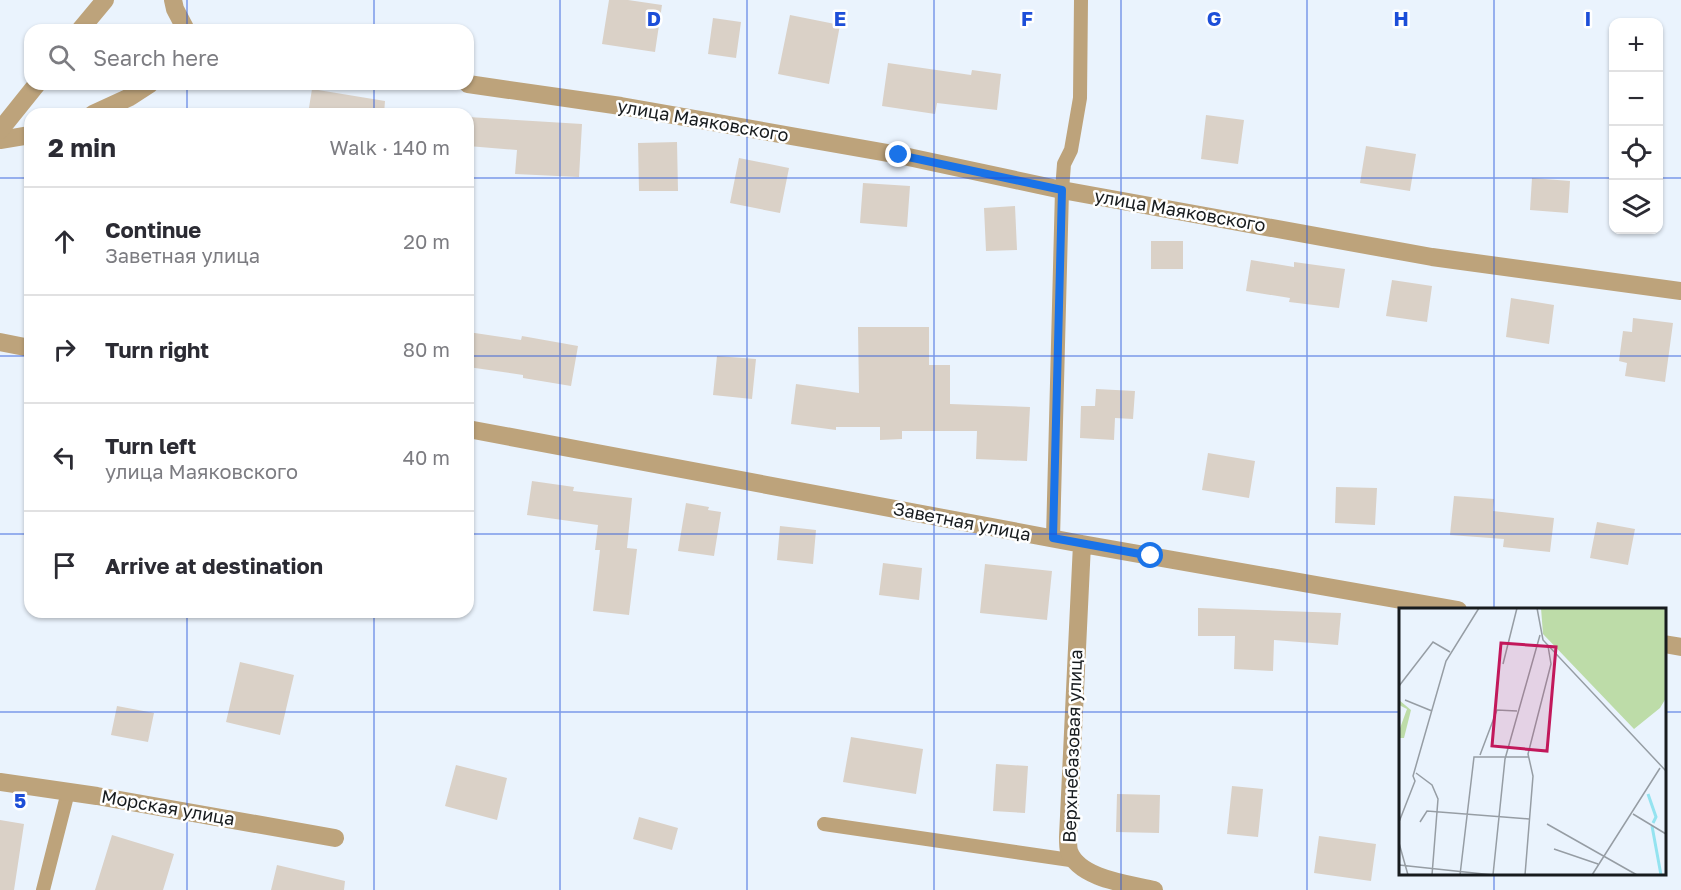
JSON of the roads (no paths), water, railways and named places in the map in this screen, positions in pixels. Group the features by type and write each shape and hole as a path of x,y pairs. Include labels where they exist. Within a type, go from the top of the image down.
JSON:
{"street":[{"path":"86,24 105,0"},
{"path":"173,0 183,24"},
{"name":"улица Маяковского","path":"474,85 621,106 899,155 1062,190 1432,257 1681,291"},
{"path":"0,130 32,90"},
{"path":"106,108 141,90"},
{"path":"0,140 24,136"},
{"path":"0,342 24,347"},
{"name":"Заветная улица","path":"474,430 1082,544 1452,608"},
{"name":"Верхнебазовая улица","path":"1082,544 1069,852 1088,872 1110,880 1154,890"},
{"path":"1666,644 1681,647"},
{"name":"Морская улица","path":"0,782 235,819 335,838"}],"lane":[{"path":"1053,538 1062,190 1064,164 1071,150 1080,98 1081,0"},
{"path":"43,890 68,792"},
{"path":"824,824 1077,861"}]}
